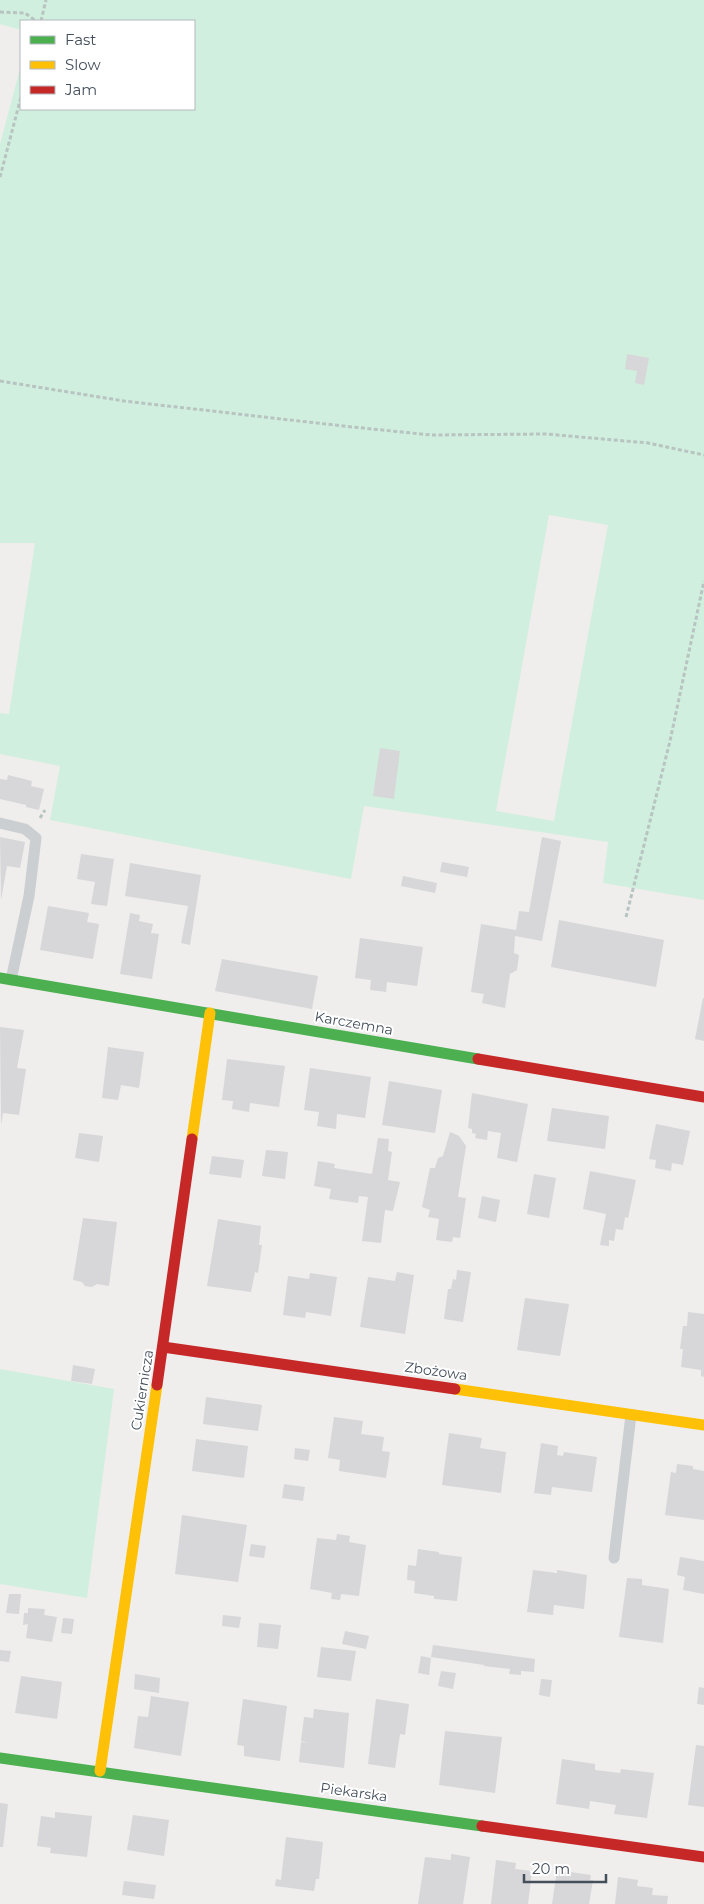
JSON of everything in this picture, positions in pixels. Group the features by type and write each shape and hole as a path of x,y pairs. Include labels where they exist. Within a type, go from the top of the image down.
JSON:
{"street":[{"name":"Karczemna","path":"6,979 704,1097"},
{"name":"Cukiernicza","path":"100,1771 164,1347 210,1014"},
{"name":"Zbożowa","path":"164,1347 704,1425"},
{"name":"Piekarska","path":"0,1758 704,1857"}],"lane":[{"path":"0,823 25,829 36,838 28,896 6,979"},
{"path":"614,1558 630,1414"}],"path":[{"path":"41,20 46,0"},
{"path":"0,12 26,13 35,20"},
{"path":"0,177 20,101"},
{"path":"0,380 124,401 343,426 432,435 546,434 648,444 704,455"},
{"path":"626,917 670,741 704,581"}],"green space":[{"path":"0,0 704,0 704,900 603,883 608,842 364,806 351,879 50,820 60,766 0,754 0,713 9,714 35,543 0,543 0,144 20,69 20,110 195,110 195,20 20,20 20,30 0,24","holes":["549,515 608,525 554,821 496,811"]},
{"path":"0,1369 114,1389 87,1598 0,1584"}],"building":[{"path":"627,354 649,358 644,385 635,383 637,371 625,369"},
{"path":"380,748 400,751 394,799 373,796"},
{"path":"8,775 32,781 31,786 44,789 39,810 0,799 0,779 7,780"},
{"path":"0,837 25,842 20,868 7,866 1,900"},
{"path":"542,837 561,841 542,941 515,936 514,953 519,955 517,970 510,974 505,1008 482,1003 484,994 471,992 481,924 516,930 519,911 529,912"},
{"path":"81,854 114,859 107,906 91,904 95,882 77,879"},
{"path":"442,862 469,867 467,877 440,872"},
{"path":"130,863 201,875 190,945 181,943 188,906 125,896"},
{"path":"403,876 437,883 435,893 401,886"},
{"path":"48,906 89,913 87,922 99,924 93,959 40,950"},
{"path":"130,913 140,915 139,921 153,924 151,933 159,934 152,979 120,974"},
{"path":"559,920 664,940 656,987 551,967"},
{"path":"360,938 423,947 417,986 387,982 386,992 370,990 371,980 355,978"},
{"path":"222,959 318,976 312,1009 215,991"},
{"path":"704,998 704,1041 695,1039"},
{"path":"0,1027 24,1030 17,1068 26,1069 19,1115 3,1113 1,1125"},
{"path":"108,1047 144,1052 139,1088 121,1085 118,1100 102,1098"},
{"path":"227,1059 285,1066 279,1107 250,1103 249,1112 232,1109 233,1101 222,1100"},
{"path":"310,1068 371,1077 365,1118 337,1114 336,1129 317,1126 319,1112 304,1110"},
{"path":"389,1081 442,1090 435,1133 382,1125"},
{"path":"472,1093 528,1104 517,1162 497,1158 501,1133 488,1131 487,1140 475,1138 476,1134 472,1133 472,1129 468,1128"},
{"path":"552,1108 609,1116 605,1149 547,1141"},
{"path":"656,1124 690,1131 683,1165 672,1163 671,1171 655,1168 656,1160 649,1159"},
{"path":"450,1132 459,1136 466,1146 458,1197 466,1198 460,1238 453,1237 452,1242 436,1240 439,1219 428,1217 430,1210 422,1207 430,1168 435,1168 438,1158 443,1156"},
{"path":"79,1133 103,1136 99,1162 75,1158"},
{"path":"378,1138 389,1139 388,1151 392,1152 388,1180 400,1182 393,1211 385,1210 381,1243 362,1241 368,1197 359,1196 358,1203 329,1199 331,1189 314,1186 318,1161 335,1164 334,1168 372,1174"},
{"path":"266,1150 288,1152 285,1179 262,1176"},
{"path":"212,1156 244,1160 241,1178 209,1174"},
{"path":"590,1171 636,1180 628,1218 625,1217 623,1230 616,1229 614,1241 609,1240 609,1246 600,1245 606,1214 583,1209"},
{"path":"534,1174 556,1178 549,1218 527,1214"},
{"path":"482,1196 500,1200 496,1222 478,1218"},
{"path":"83,1218 117,1222 109,1286 97,1284 92,1287 85,1286 82,1282 73,1280"},
{"path":"218,1219 261,1226 259,1245 262,1245 258,1273 255,1272 251,1292 207,1286"},
{"path":"457,1270 471,1272 463,1322 444,1319 448,1289 451,1289 453,1279 456,1280"},
{"path":"397,1272 414,1275 405,1334 360,1327 368,1277 395,1281"},
{"path":"310,1273 337,1277 331,1316 306,1312 305,1318 283,1315 288,1276 309,1279"},
{"path":"525,1298 569,1304 560,1356 517,1350"},
{"path":"688,1312 704,1314 704,1377 701,1376 701,1370 681,1367 683,1349 680,1349 683,1326 687,1326"},
{"path":"73,1365 95,1369 92,1384 71,1381"},
{"path":"206,1397 262,1405 258,1431 203,1424"},
{"path":"334,1417 363,1421 361,1434 384,1437 382,1451 390,1452 386,1478 339,1471 340,1460 328,1458"},
{"path":"449,1433 482,1438 480,1448 506,1452 501,1493 442,1485"},
{"path":"196,1439 248,1446 244,1478 192,1471"},
{"path":"541,1443 558,1446 557,1455 563,1456 564,1452 597,1457 592,1492 552,1487 551,1495 534,1493"},
{"path":"295,1448 310,1450 308,1461 294,1459"},
{"path":"677,1464 693,1466 693,1469 704,1471 704,1520 665,1515 671,1472 676,1473"},
{"path":"284,1484 305,1487 303,1501 282,1498"},
{"path":"182,1515 247,1525 238,1582 175,1574"},
{"path":"337,1534 350,1536 349,1542 366,1545 359,1596 341,1594 340,1600 331,1599 332,1593 310,1589 317,1538 336,1540"},
{"path":"251,1544 266,1546 264,1558 249,1556"},
{"path":"418,1549 462,1557 457,1601 434,1599 434,1596 414,1593 415,1581 407,1580 408,1565 416,1566"},
{"path":"680,1557 704,1561 704,1594 683,1590 685,1577 677,1575"},
{"path":"533,1570 557,1573 557,1570 587,1575 584,1609 554,1605 553,1615 527,1612"},
{"path":"627,1578 642,1579 642,1585 669,1589 663,1643 619,1637"},
{"path":"9,1594 21,1594 19,1614 6,1613"},
{"path":"28,1608 45,1609 44,1615 57,1617 52,1642 26,1638 28,1624 23,1625 24,1613 28,1613"},
{"path":"223,1615 241,1617 239,1628 222,1626"},
{"path":"63,1618 74,1619 72,1634 61,1633"},
{"path":"259,1623 281,1625 278,1649 257,1647"},
{"path":"345,1631 369,1636 366,1649 342,1644"},
{"path":"433,1645 535,1659 534,1672 521,1671 521,1675 509,1674 510,1669 484,1666 485,1659 484,1665 431,1657"},
{"path":"321,1647 356,1651 351,1681 317,1677"},
{"path":"0,1650 11,1651 9,1662 0,1661"},
{"path":"421,1656 431,1658 429,1675 418,1673"},
{"path":"441,1671 456,1673 453,1689 438,1686"},
{"path":"135,1674 160,1678 159,1693 134,1689"},
{"path":"21,1676 62,1682 57,1719 15,1713"},
{"path":"541,1679 552,1680 550,1697 539,1695"},
{"path":"699,1687 704,1688 704,1705 697,1704"},
{"path":"151,1696 189,1702 181,1756 134,1748 138,1716 148,1717"},
{"path":"243,1699 287,1706 280,1761 244,1756 244,1746 237,1745"},
{"path":"376,1699 409,1704 405,1735 400,1734 395,1768 368,1764"},
{"path":"314,1709 349,1713 344,1768 299,1762 301,1742 308,1743 301,1741 304,1717 313,1718"},
{"path":"445,1731 502,1737 495,1793 439,1785"},
{"path":"696,1745 704,1746 704,1807 688,1805"},
{"path":"562,1759 595,1764 595,1770 620,1773 621,1769 654,1773 647,1818 614,1814 616,1805 590,1801 589,1809 556,1804"},
{"path":"0,1803 8,1804 3,1847 0,1847"},
{"path":"55,1812 92,1816 87,1857 50,1853 51,1848 37,1846 41,1816 55,1818"},
{"path":"133,1815 169,1820 164,1856 127,1850"},
{"path":"286,1837 323,1842 319,1879 316,1879 314,1891 275,1886 276,1879 281,1880"},
{"path":"451,1854 470,1857 463,1904 418,1904 425,1857 451,1860"},
{"path":"496,1860 516,1863 515,1869 532,1871 528,1904 491,1904"},
{"path":"557,1870 591,1875 590,1880 593,1880 589,1904 552,1904"},
{"path":"618,1877 638,1880 637,1886 653,1888 652,1895 668,1896 667,1904 615,1904"},
{"path":"124,1881 156,1885 154,1899 122,1895"}],"traffic: fast":[{"path":"0,978 478,1059"},
{"path":"0,1758 482,1826"}],"traffic: slow":[{"path":"192,1139 210,1013"},
{"path":"100,1771 157,1385"},
{"path":"455,1389 704,1425"}],"traffic: jam":[{"path":"478,1059 704,1097"},
{"path":"157,1385 192,1139"},
{"path":"163,1347 455,1389"},
{"path":"482,1826 704,1857"}]}
